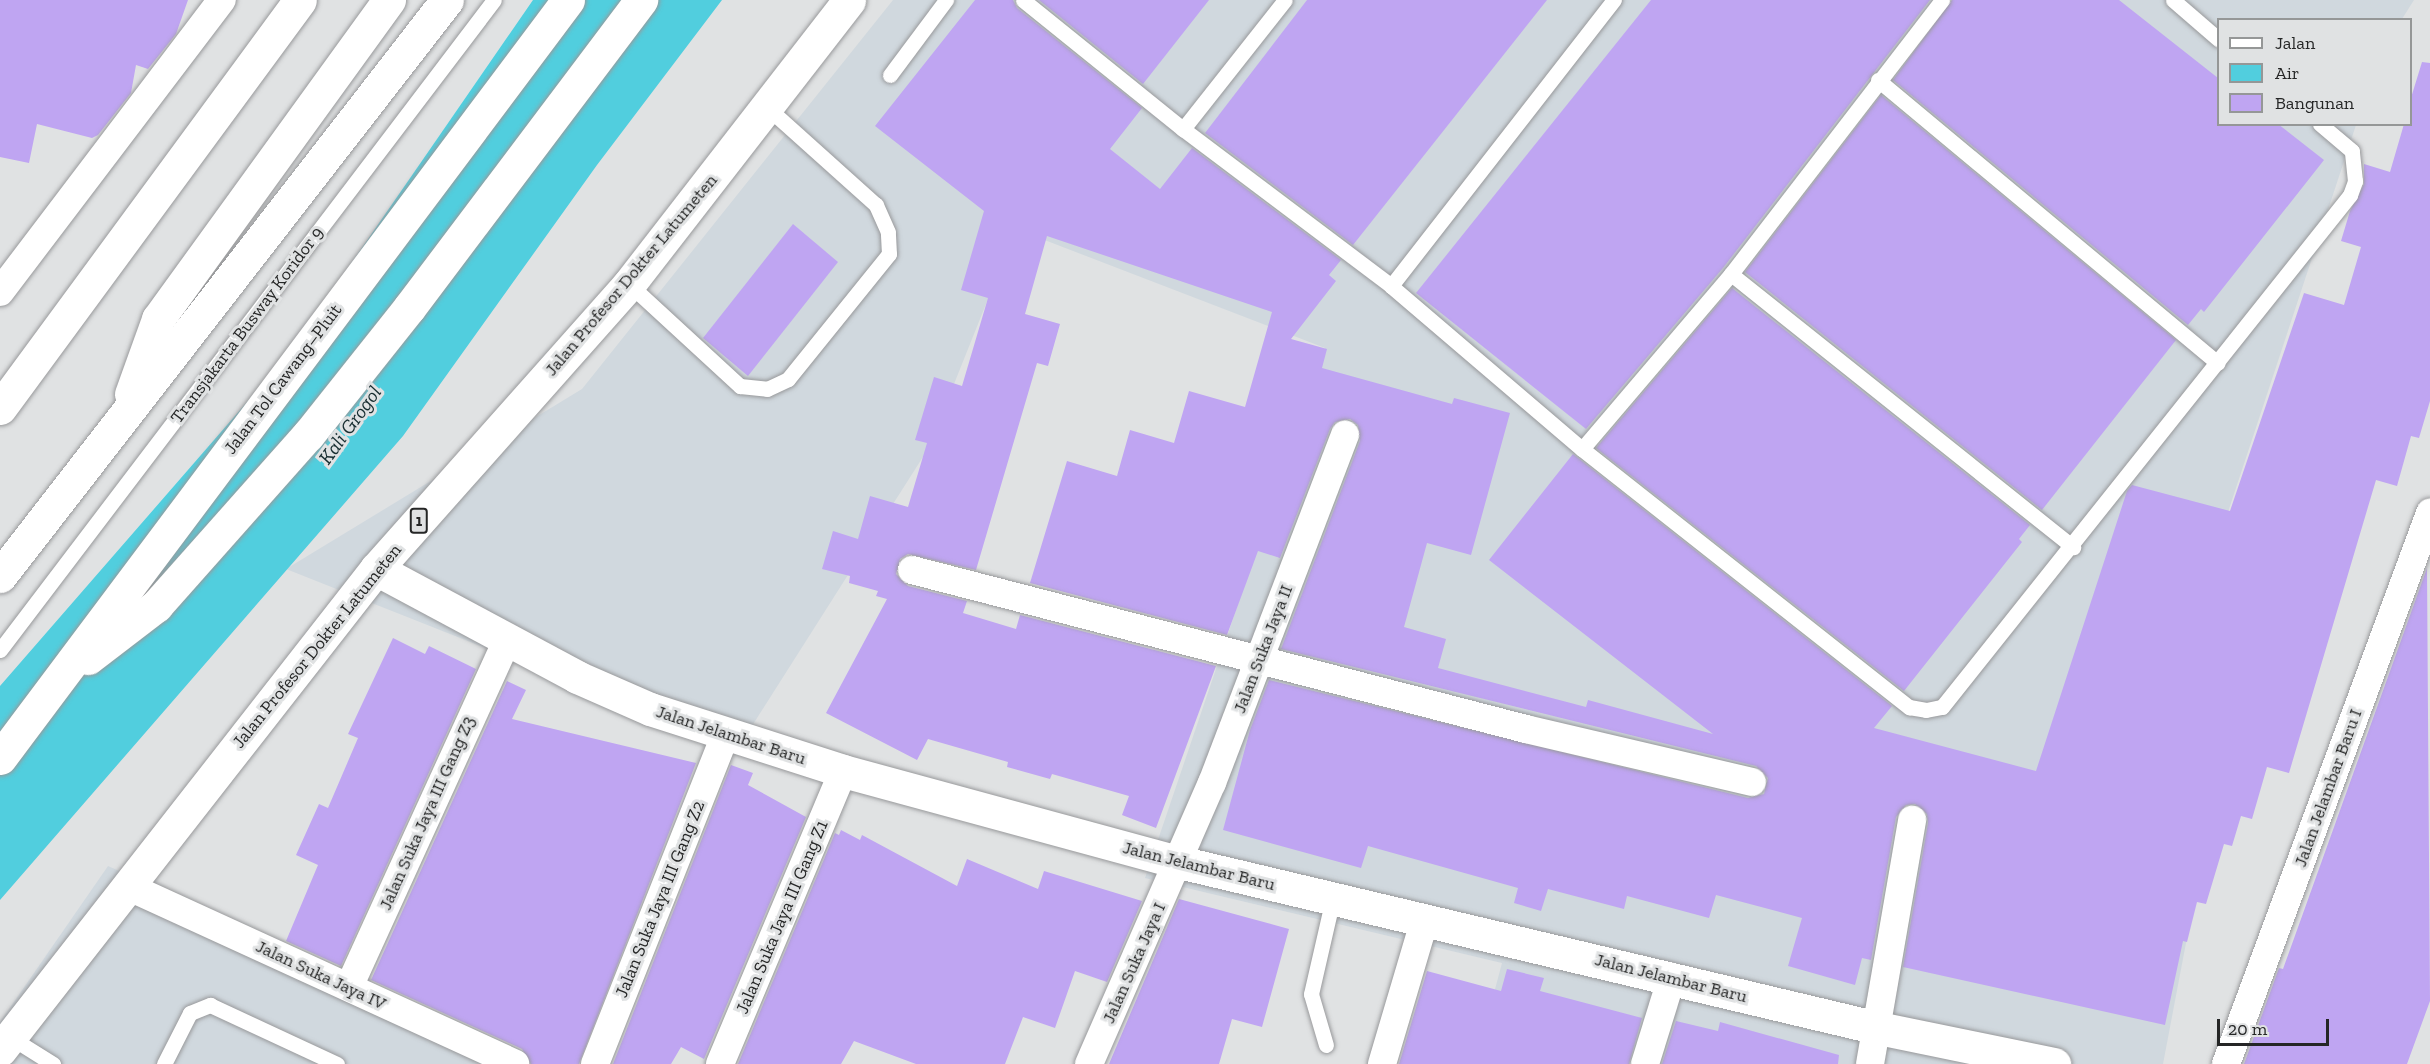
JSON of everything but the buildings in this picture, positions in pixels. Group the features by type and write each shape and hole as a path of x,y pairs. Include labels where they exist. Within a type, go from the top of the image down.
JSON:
{"main road":[{"path":"0,408 300,0"},
{"path":"122,421 158,318 389,0"},
{"path":"0,576 447,0"},
{"name":"Jalan Tol Cawang–Pluit","path":"0,758 568,0"},
{"path":"54,684 156,606 308,435 409,308 641,0"},
{"name":"Jalan Profesor Dokter Latumeten","path":"5,1052 127,886 376,569 628,284 768,108 849,0"},
{"name":"Jalan Jelambar Baru","path":"376,569 507,641 650,709 843,771 1179,862 1672,977 1878,1028 2054,1064"}],"street":[{"path":"0,292 222,0"},
{"name":"Jalan Suka Jaya II","path":"1179,862 1345,435"},
{"name":"Jalan Jelambar Baru I","path":"2226,1064 2430,513"},
{"path":"912,570 1526,729 1752,782"},
{"name":"Jalan Suka Jaya III Gang Z3","path":"349,987 507,641"},
{"name":"Jalan Suka Jaya III Gang Z2","path":"595,1064 726,733"},
{"name":"Jalan Suka Jaya III Gang Z1","path":"720,1064 843,771"},
{"path":"1870,1064 1912,820"},
{"name":"Jalan Suka Jaya I","path":"1089,1064 1179,862"},
{"name":"Jalan Suka Jaya IV","path":"127,886 515,1064"},
{"path":"1382,1064 1425,919"},
{"path":"1645,1064 1672,977"}],"lane":[{"name":"Transjakarta Busway Koridor 9","path":"0,650 494,0"},
{"path":"890,75 946,0"},
{"path":"1023,0 1183,129 1390,286 1582,449 1909,707 1926,710 1942,707 2073,547 2350,195 2355,181 2352,151 2322,126"},
{"path":"1183,129 1285,0"},
{"path":"1390,286 1614,0"},
{"path":"1582,449 1731,274 1878,80 1942,0"},
{"path":"2173,0 2217,38"},
{"path":"1878,80 2218,363"},
{"path":"628,284 740,387 767,389 788,379 889,254 888,231 876,205 768,108"},
{"path":"1731,274 2073,547"},
{"path":"1326,1045 1311,994 1333,898"},
{"path":"164,1064 190,1013 210,1005 337,1064"},
{"path":"5,1052 53,1064"}],"shaded area":[{"path":"893,0 2414,0 2403,18 2217,18 2217,126 2356,126 2110,869 2194,901 2163,1064 1475,1064 1502,963 1145,878 1325,348 1016,229 928,449 738,748 286,569 582,389"},
{"path":"108,866 552,1064 0,1064 0,1022"}],"water":[{"name":"Kali Grogol","path":"533,0 722,0 597,165 403,436 0,900 0,686 288,355"}]}
